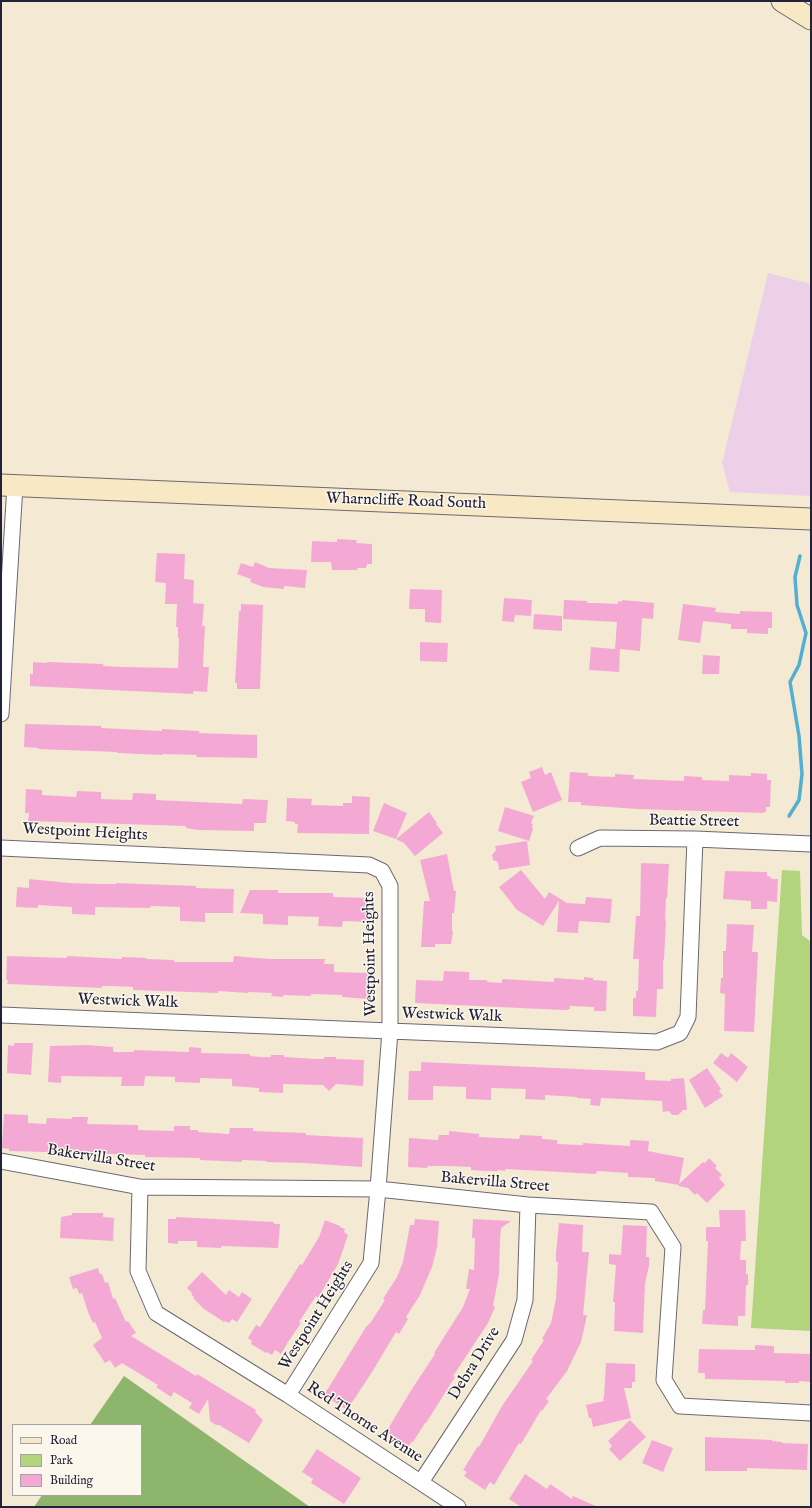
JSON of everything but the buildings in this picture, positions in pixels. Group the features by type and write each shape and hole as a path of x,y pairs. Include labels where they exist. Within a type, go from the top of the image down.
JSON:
{"main road":[{"path":"782,1 811,19"},
{"name":"Wharncliffe Road South","path":"8,485 811,519"}],"street":[{"path":"1,714 8,485"},
{"name":"Beattie Street","path":"578,848 600,838 695,839 811,844"},
{"name":"Westwick Walk","path":"1,1015 657,1042 680,1033 688,1017 695,839"},
{"name":"Westpoint Heights","path":"1,848 369,865 382,871 390,886 390,1031 371,1263 288,1395"},
{"name":"Bakervilla Street","path":"1,1161 140,1186 378,1189 528,1205 651,1212 674,1247 664,1380 680,1406 811,1413"},
{"name":"Red Thorne Avenue","path":"140,1186 138,1271 156,1313 288,1395 458,1507"},
{"name":"Debra Drive","path":"421,1482 514,1340 525,1300 528,1205"}],"shaded area":[{"path":"768,273 811,284 811,496 730,492 722,463"}],"green space":[{"path":"782,870 800,871 802,935 811,942 811,1331 751,1328"},
{"path":"124,1376 310,1507 34,1507 41,1496 142,1496 142,1424 91,1424"}],"waterway":[{"path":"789,816 799,800 802,774 799,736 790,682 799,665 806,633 797,605 795,577 800,556"}]}
